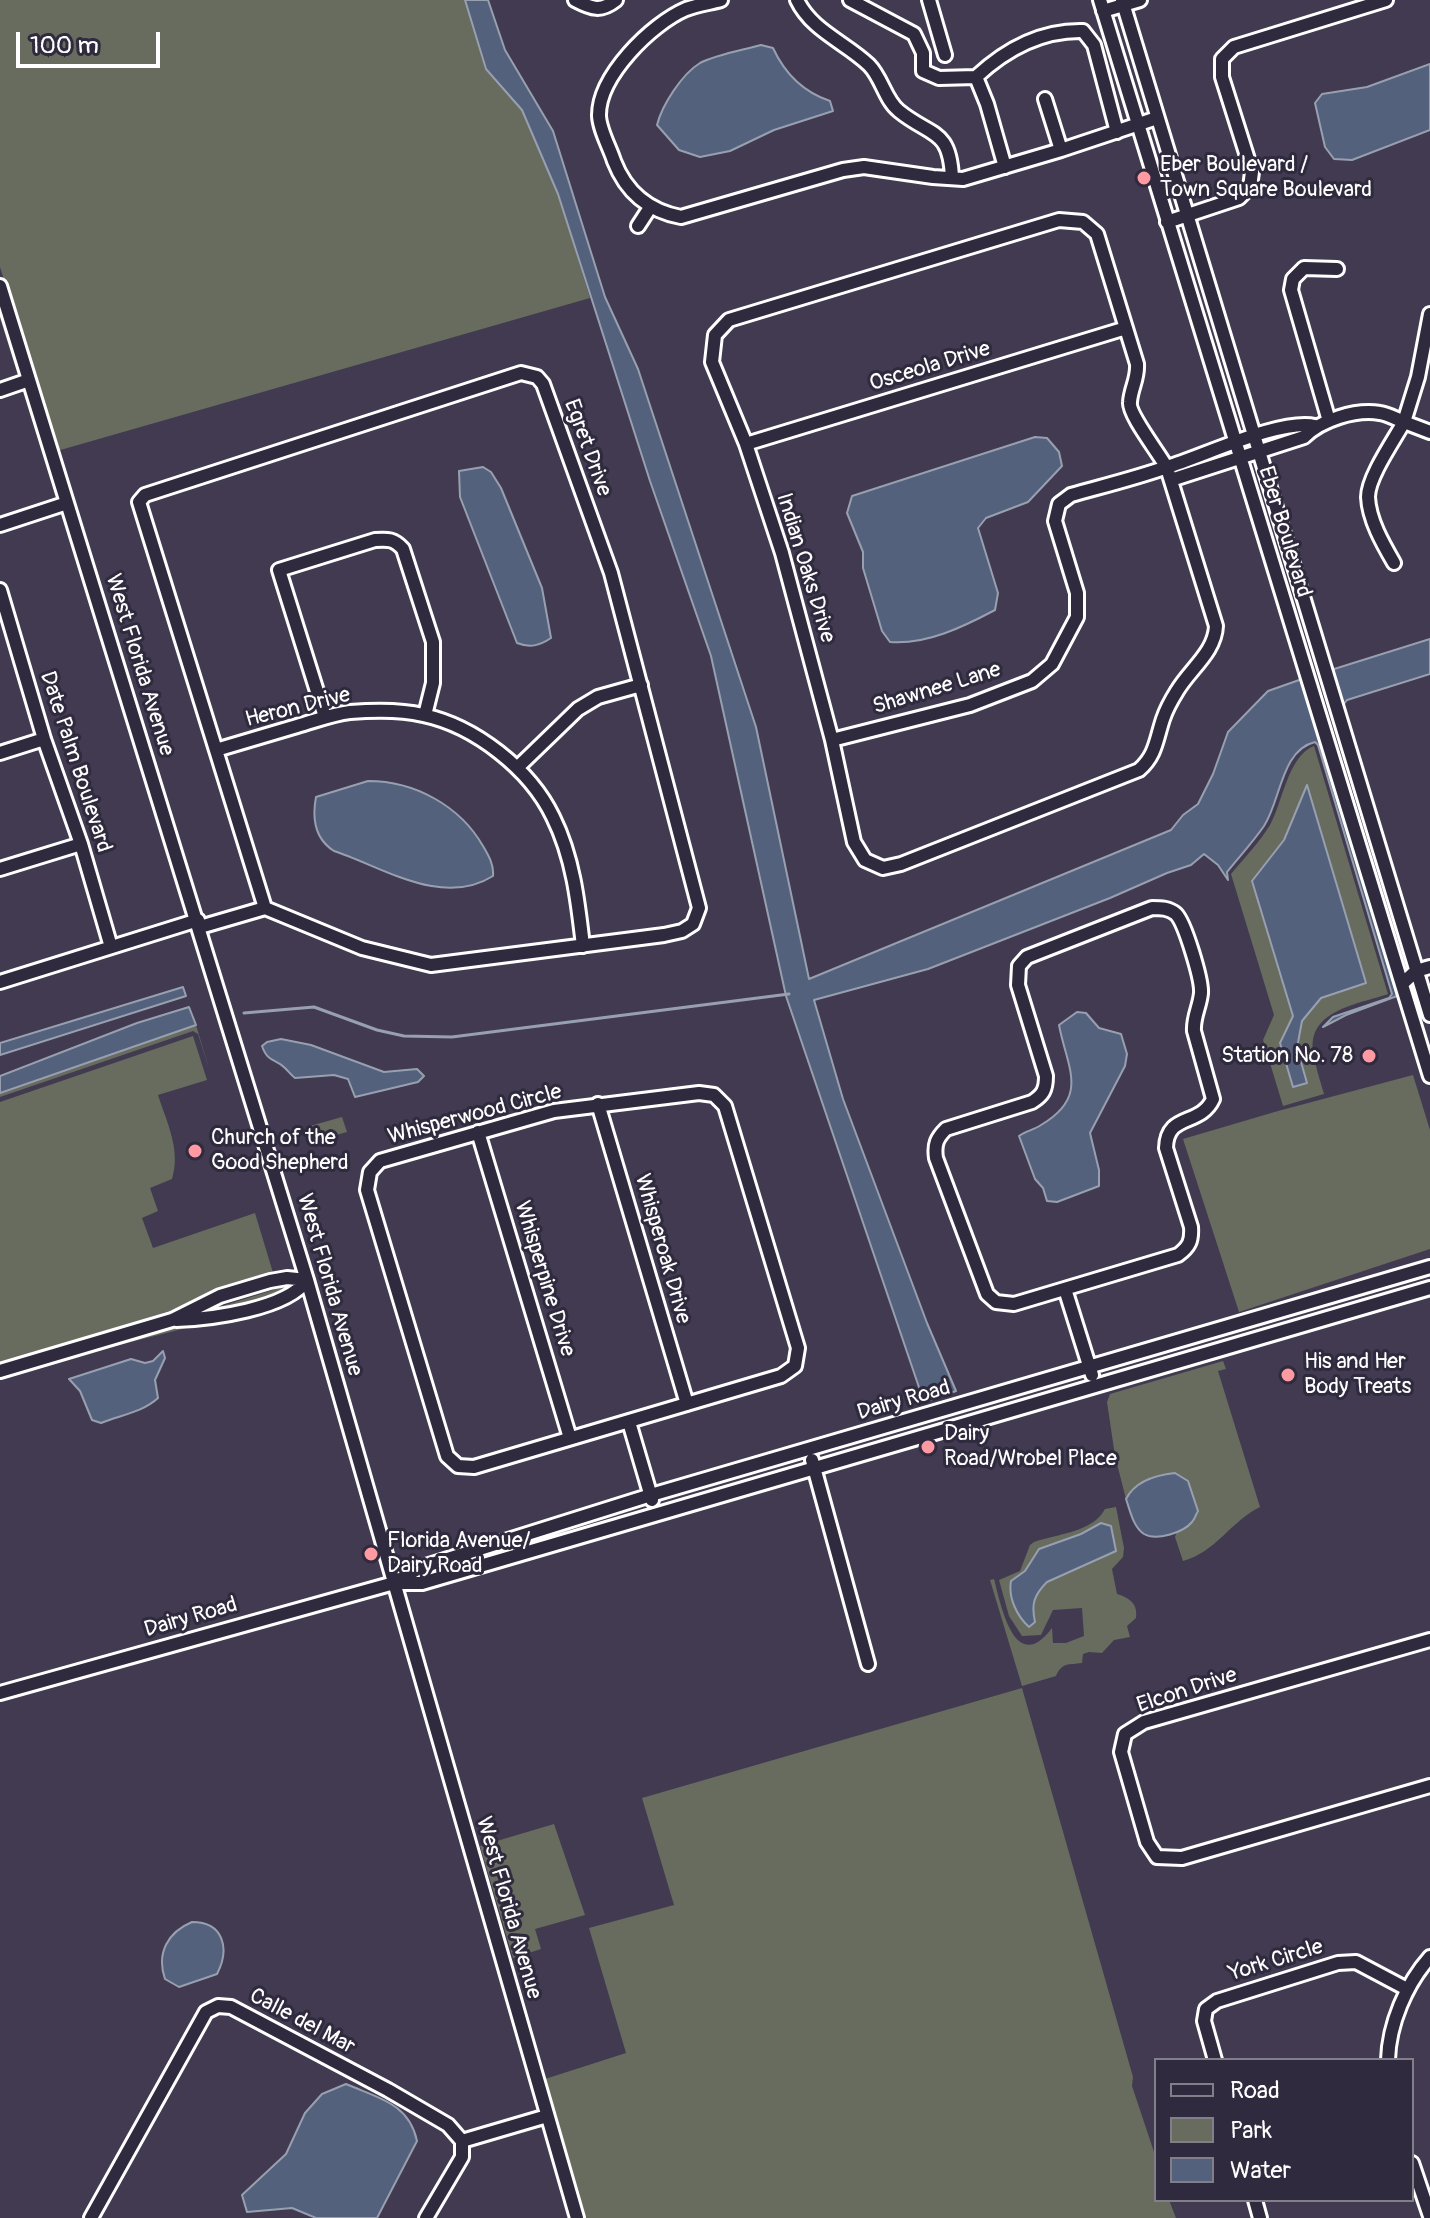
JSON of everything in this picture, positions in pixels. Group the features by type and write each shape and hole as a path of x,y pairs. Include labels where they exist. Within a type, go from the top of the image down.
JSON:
{"street":[{"path":"575,0 594,9 602,9 616,0"},
{"path":"721,0 685,10 660,25 635,46 603,94 598,117 619,174 629,191 662,213 681,217 843,170 864,167 963,179 1157,118"},
{"path":"797,0 806,18 871,67 897,110 939,135 951,155 952,178"},
{"path":"850,0 914,34 923,53 923,71 939,78 976,77 997,58 1028,42 1059,30 1083,31 1094,45 1117,132"},
{"path":"929,0 945,55"},
{"path":"1102,6 1140,0"},
{"path":"1167,222 1239,198 1250,187 1252,172 1222,77 1222,59 1234,47 1386,0"},
{"name":"Eber Boulevard","path":"1123,3 1422,978 1430,1015"},
{"name":"Eber Boulevard","path":"1102,6 1430,1076"},
{"path":"976,77 1005,167"},
{"path":"1045,99 1061,150"},
{"path":"638,226 651,206"},
{"name":"Indian Oaks Drive","path":"1059,220 1083,222 1097,234 1126,328 1138,378 1129,402 1132,416 1154,444 1169,474 1216,626 1215,640 1177,691 1163,718 1156,749 1139,770 901,864 883,868 865,860 854,842 832,740 786,567 746,444 712,362 715,335 729,320 1059,220"},
{"path":"1329,421 1291,290 1293,279 1304,268 1337,269"},
{"name":"West Florida Avenue","path":"0,286 307,1280 577,2218"},
{"path":"1394,563 1380,539 1368,496 1374,477 1404,422 1418,377 1430,314"},
{"name":"Osceola Drive","path":"746,444 1126,328"},
{"name":"Egret Drive","path":"521,373 537,377 543,384 611,573 641,685 699,908 693,924 682,931 431,965 362,948 265,908 140,510 141,497 521,373"},
{"path":"0,390 29,380"},
{"path":"1169,474 1198,472 1241,459 1304,437 1315,426 1361,412 1381,413 1430,432"},
{"path":"1169,474 1194,458 1254,436 1301,423 1315,426"},
{"path":"1194,458 1198,472"},
{"name":"Shawnee Lane","path":"832,740 970,705 1032,681 1052,664 1077,617 1077,593 1055,521 1059,504 1071,495 1169,474"},
{"path":"0,525 67,503"},
{"path":"325,717 279,570 387,539 395,540 403,549 433,642 433,683 425,715"},
{"name":"Date Palm Boulevard","path":"0,590 111,947"},
{"path":"0,640 14,635"},
{"path":"518,767 578,709 598,697 641,685"},
{"name":"Heron Drive","path":"216,750 347,712 388,710 425,715 477,737 518,767 554,818 578,896 583,946"},
{"path":"0,753 44,739"},
{"path":"0,869 81,844"},
{"path":"0,982 111,947 265,908"},
{"path":"1152,908 1162,908 1174,912 1181,921 1200,983 1194,1031 1213,1099 1200,1116 1180,1122 1166,1137 1166,1148 1192,1238 1188,1248 1178,1255 1065,1289 1006,1305 996,1302 987,1294 934,1148 937,1138 946,1129 1032,1102 1042,1096 1046,1088 1046,1076 1018,985 1019,966 1027,957 1152,908"},
{"path":"1402,984 1422,978 1430,967"},
{"name":"Whisperwood Circle","path":"699,1093 714,1095 725,1106 795,1337 798,1348 795,1366 781,1376 629,1422 474,1467 458,1466 447,1456 367,1190 370,1172 380,1161 478,1132 554,1111 598,1104 699,1093"},
{"name":"Whisperoak Drive","path":"598,1104 687,1404"},
{"name":"Whisperpine Drive","path":"478,1132 570,1438"},
{"name":"Dairy Road","path":"0,1693 394,1583 419,1568 651,1495 1430,1267"},
{"path":"0,1371 172,1320 220,1296 245,1288 287,1278 307,1280 302,1288 275,1301 195,1319 172,1320"},
{"name":"Dairy Road","path":"394,1583 422,1583 1430,1288"},
{"path":"1065,1289 1095,1386"},
{"path":"629,1422 656,1515"},
{"path":"809,1449 868,1664"},
{"name":"Elcon Drive","path":"1430,1640 1144,1722 1125,1734 1121,1752 1147,1842 1157,1857 1182,1858 1430,1786"},
{"path":"1388,2058 1395,2021 1407,1989 1430,1957"},
{"name":"York Circle","path":"1214,2058 1204,2021 1206,2009 1217,2001 1338,1963 1356,1962 1407,1989"},
{"name":"Calle del Mar","path":"91,2218 206,2012 218,2006 231,2007 388,2090 448,2125 462,2141"},
{"path":"426,2218 462,2157 462,2141 547,2116"},
{"path":"1414,2167 1426,2191 1430,2216"}],"green space":[{"path":"0,0 465,0 485,69 522,110 558,194 590,298 57,451 0,267"},
{"path":"0,305 46,454 43,455 0,318"},
{"path":"1314,746 1388,994 1327,1017 1314,1037 1313,1050 1324,1094 1283,1106 1263,1040 1274,1015 1231,874 1270,825 1298,759"},
{"path":"196,1025 210,1072 198,1034 193,1031 0,1097 0,1093"},
{"path":"193,1036 207,1080 158,1095 172,1137 174,1168 172,1179 150,1188 158,1211 142,1218 153,1248 255,1213 274,1276 0,1363 0,1102"},
{"path":"1413,1075 1430,1130 1430,1249 1239,1312 1183,1139"},
{"path":"342,1117 347,1132 314,1141 310,1126"},
{"path":"286,1286 291,1301 61,1360 117,1339"},
{"path":"1223,1361 1226,1369 1218,1371 1260,1507 1205,1551 1183,1561 1175,1537 1177,1531 1191,1524 1188,1481 1176,1474 1163,1474 1141,1484 1126,1499 1115,1456 1107,1402 1110,1394"},
{"path":"1116,1507 1124,1548 1123,1557 1112,1569 1117,1594 1129,1600 1136,1609 1136,1618 1127,1626 1130,1637 1114,1640 1102,1653 1083,1654 1082,1663 1063,1666 1056,1676 1022,1686 990,1580 994,1579 1006,1619 1019,1641 1028,1645 1039,1641 1052,1628 1053,1643 1066,1643 1084,1636 1082,1608 1053,1610 1041,1635 1022,1636 1009,1616 999,1580 1020,1571 1034,1542 1074,1531 1092,1523 1105,1509"},
{"path":"1022,1688 1133,2077 1132,2086 1154,2152 1154,2202 1170,2202 1176,2218 585,2218 545,2079 626,2053 589,1928 674,1905 642,1798"},
{"path":"554,1824 585,1915 535,1929 541,1949 513,1958 480,1846"}],"water":[{"path":"465,0 488,0 505,50 553,131 605,297 638,369 756,727 809,979 1171,830 1183,815 1198,804 1228,732 1268,691 1302,679 1397,996 1323,1027 1333,1017 1389,998 1392,994 1315,742 1304,747 1288,765 1270,815 1227,872 1228,880 1218,865 1204,854 1191,865 928,969 814,1000 843,1099 927,1323 956,1391 924,1402 786,996 711,656 650,481 558,194 522,110 486,69"},
{"path":"761,45 773,48 796,81 811,93 830,101 833,111 774,130 730,151 700,157 679,150 657,125 663,108 680,82 706,60"},
{"path":"1430,64 1430,130 1352,160 1334,159 1325,147 1315,103 1322,94 1367,87"},
{"path":"1035,437 1047,438 1059,452 1062,466 1028,502 986,518 978,528 998,593 995,610 931,638 890,642 882,631 863,568 863,552 847,513 852,496"},
{"path":"483,467 491,472 501,488 542,588 551,638 538,644 517,643 460,497 459,471"},
{"path":"1430,639 1430,674 1347,700 1343,705 1345,716 1331,670"},
{"path":"368,781 419,791 449,808 483,846 492,864 493,876 474,885 454,888 433,886 413,882 334,851 316,827 316,797"},
{"path":"1307,785 1366,983 1321,998 1302,1021 1297,1048 1307,1083 1293,1087 1280,1043 1293,1016 1252,881 1284,840"},
{"path":"183,987 186,996 0,1055 0,1043"},
{"path":"189,1007 196,1025 0,1093 0,1076 137,1023"},
{"path":"1077,1012 1086,1013 1099,1028 1121,1034 1127,1054 1125,1066 1090,1133 1099,1170 1099,1186 1057,1202 1047,1201 1019,1136 1041,1125 1066,1103 1070,1092 1070,1068 1059,1025"},
{"path":"281,1039 311,1045 384,1072 417,1069 424,1076 418,1082 355,1097 348,1079 334,1075 295,1078 269,1058 262,1046"},
{"path":"163,1351 165,1358 155,1380 158,1398 139,1410 101,1423 92,1420 80,1391 69,1379 131,1359 145,1363 153,1361"},
{"path":"1175,1473 1188,1481 1198,1511 1195,1518 1182,1530 1169,1535 1155,1537 1144,1534 1135,1523 1126,1499 1147,1480"},
{"path":"1101,1523 1111,1526 1116,1551 1047,1582 1035,1600 1035,1622 1029,1627 1014,1606 1011,1581 1025,1571 1039,1549 1081,1534"},
{"path":"192,1922 203,1923 217,1932 223,1947 221,1965 217,1974 179,1987 165,1979 163,1952 176,1931"},
{"path":"346,2084 380,2098 399,2110 413,2128 417,2141 377,2218 316,2218 292,2208 247,2212 242,2195 286,2154 305,2113 322,2094"}],"waterway":[{"path":"244,1013 314,1007 377,1030 404,1036 452,1037 789,994"}],"place":[{"name":"Eber Boulevard / Town Square Boulevard","path":"1144,178"},
{"name":"Station No. 78","path":"1369,1056"},
{"name":"Church of the Good Shepherd","path":"195,1151"},
{"name":"His and Her Body Treats","path":"1288,1375"},
{"name":"Dairy Road/Wrobel Place","path":"928,1447"},
{"name":"Florida Avenue/ Dairy Road","path":"371,1554"}]}
